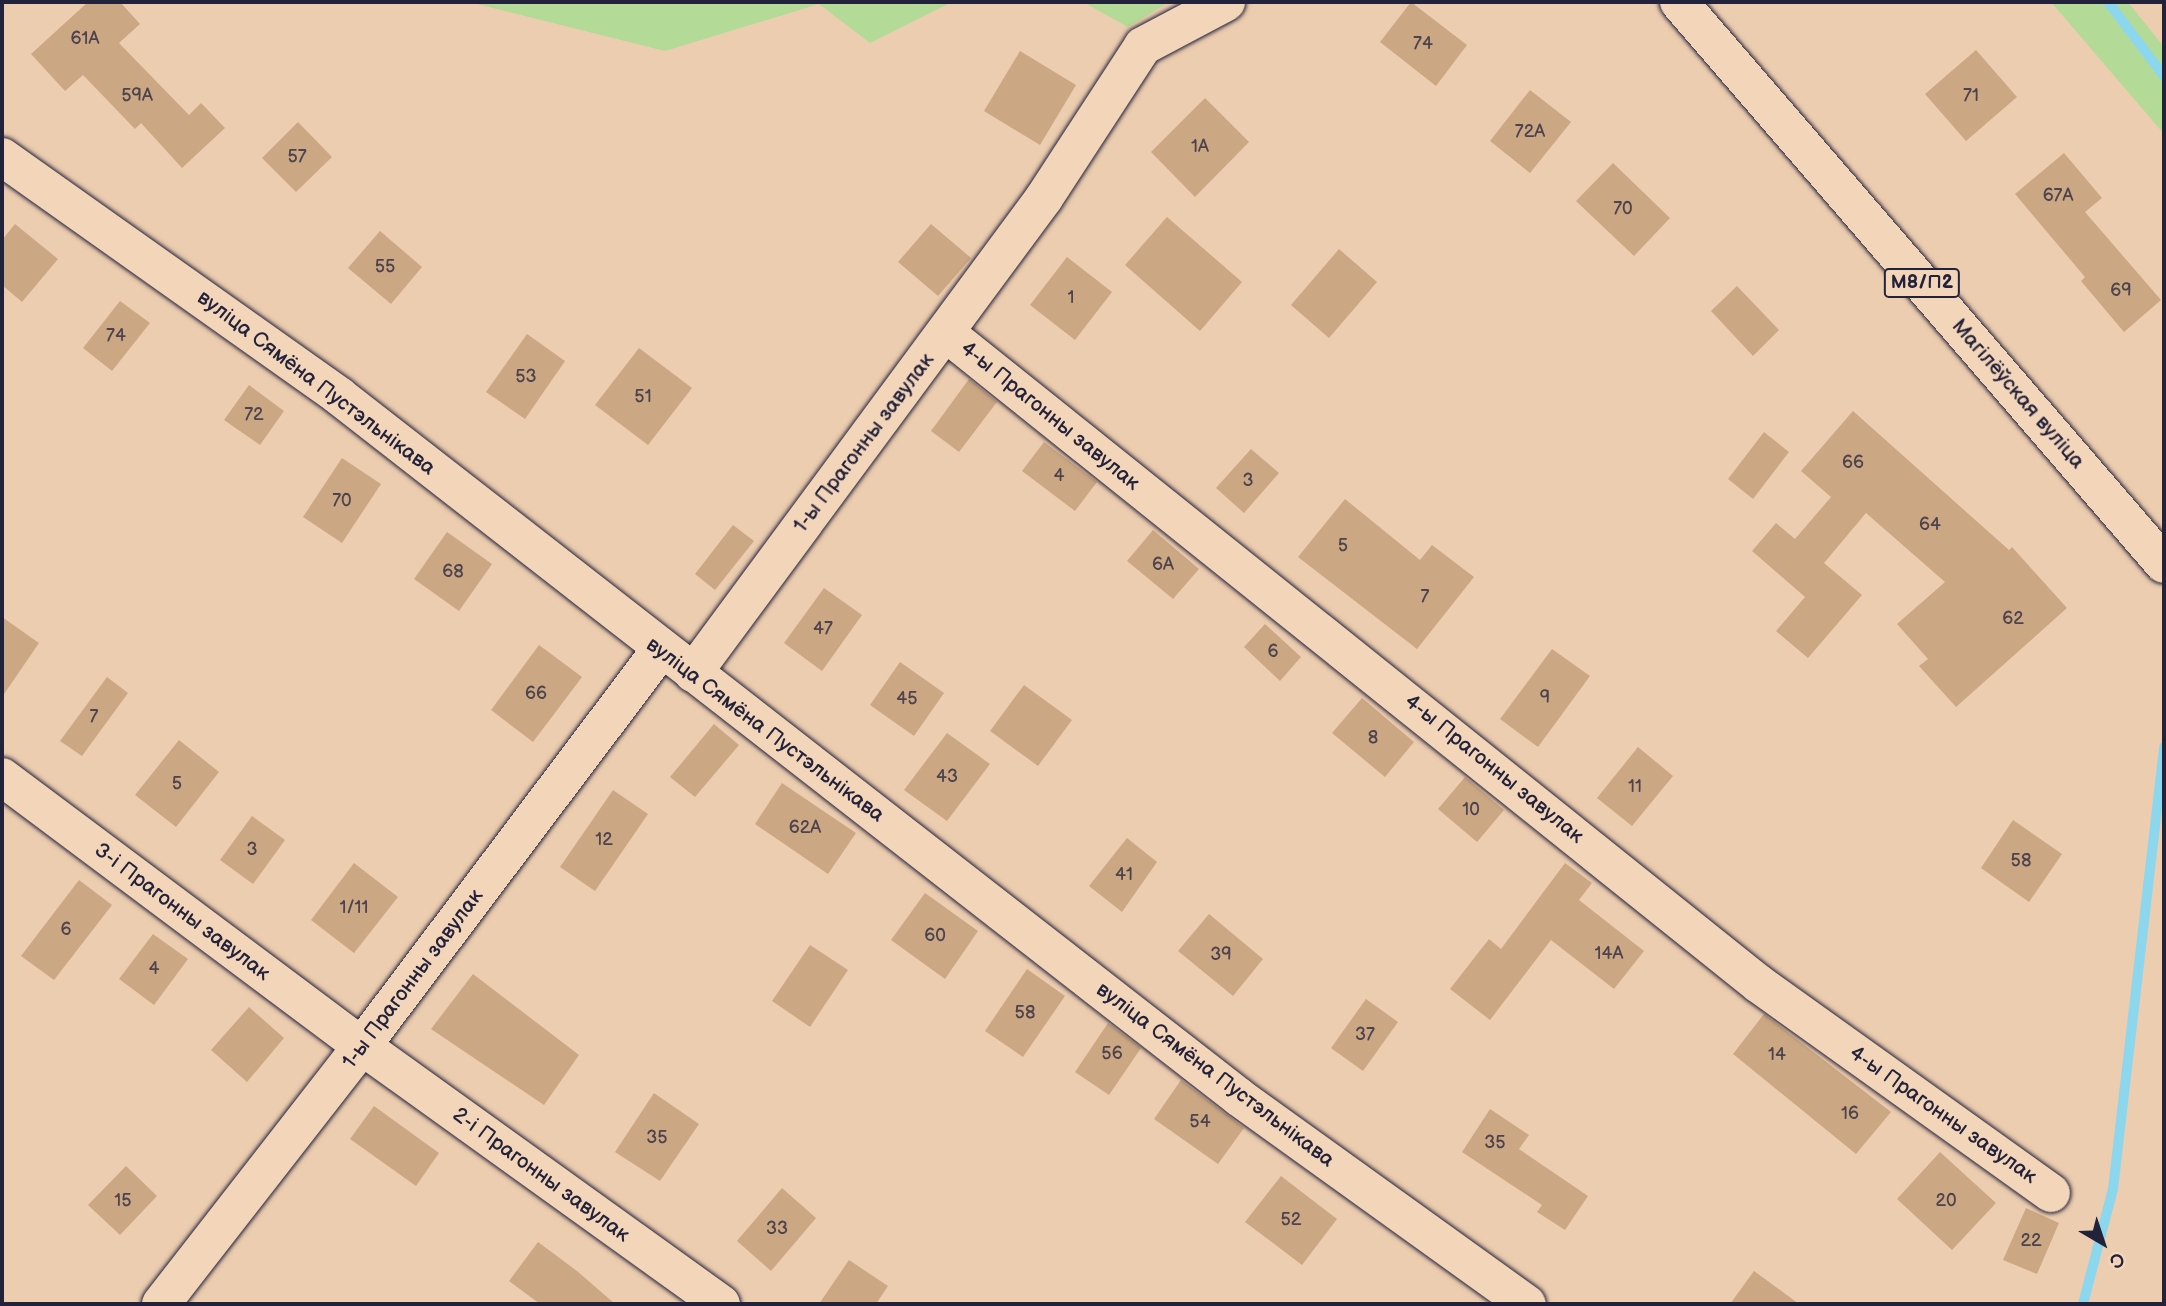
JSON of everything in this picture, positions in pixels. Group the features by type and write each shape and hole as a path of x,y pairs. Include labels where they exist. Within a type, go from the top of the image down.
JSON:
{"street":[{"name":"1-ы Прагонны завулак","path":"693,673 1044,198 1143,46 1226,2"},
{"name":"Магілёўская вуліца","path":"1679,2 2164,564"},
{"name":"вуліца Сямёна Пустэльнікава","path":"2,157 339,396 660,650 1240,1097 1527,1304"},
{"name":"4-ы Прагонны завулак","path":"946,333 1759,984 2052,1193"},
{"name":"1-ы Прагонны завулак","path":"160,1304 362,1046 660,650"},
{"name":"3-і Прагонны завулак","path":"2,777 362,1046"},
{"name":"2-і Прагонны завулак","path":"362,1046 720,1304"}],"green space":[{"path":"469,2 952,2 870,43 819,4 665,51"},
{"path":"1083,2 1169,2 1128,27"},
{"path":"2051,2 2128,2 2164,47 2164,134"}],"building":[{"path":"88,2 120,2 140,24 119,43 189,115 201,103 225,128 182,168 141,123 135,129 83,75 65,91 31,54"},
{"path":"1411,2 1467,45 1436,86 1380,42"},
{"path":"1976,50 2017,97 1966,141 1925,94"},
{"path":"1020,51 1076,85 1040,145 984,111"},
{"path":"1530,90 1571,122 1530,173 1490,141"},
{"path":"1205,98 1249,142 1195,197 1151,152"},
{"path":"298,122 332,157 296,192 262,158"},
{"path":"2064,153 2102,198 2085,212 2161,300 2124,332 2081,281 2085,277 2015,194"},
{"path":"1613,163 1670,218 1634,256 1576,201"},
{"path":"1167,217 1242,282 1200,331 1125,265"},
{"path":"15,224 58,259 22,302 2,285 2,240"},
{"path":"931,224 971,258 938,296 898,262"},
{"path":"380,231 422,267 391,304 348,268"},
{"path":"1339,249 1377,282 1329,338 1291,305"},
{"path":"1067,257 1112,292 1075,340 1030,305"},
{"path":"1737,286 1779,330 1753,356 1711,311"},
{"path":"120,301 150,323 112,371 83,348"},
{"path":"527,334 565,361 525,419 486,392"},
{"path":"639,348 692,388 648,445 595,405"},
{"path":"969,379 997,402 959,452 931,431"},
{"path":"249,385 284,411 260,445 224,420"},
{"path":"1853,411 2009,550 2012,547 2067,608 1956,707 1919,666 1928,659 1897,624 1945,582 1866,513 1824,563 1862,595 1808,658 1776,631 1805,597 1752,551 1776,523 1795,539 1831,497 1801,471"},
{"path":"1764,432 1789,452 1753,499 1728,479"},
{"path":"1044,442 1097,482 1075,511 1022,471"},
{"path":"1251,449 1279,473 1244,513 1216,488"},
{"path":"342,458 381,484 342,543 303,517"},
{"path":"1345,499 1420,560 1432,545 1474,577 1417,649 1298,557"},
{"path":"733,525 754,541 715,590 695,574"},
{"path":"1153,530 1199,569 1173,599 1127,561"},
{"path":"447,532 492,564 459,611 414,579"},
{"path":"824,588 862,615 822,671 784,643"},
{"path":"2,617 39,643 2,697"},
{"path":"1265,624 1301,657 1280,681 1244,647"},
{"path":"539,645 582,677 533,742 491,710"},
{"path":"1552,649 1590,676 1538,747 1500,719"},
{"path":"900,662 944,693 914,736 870,705"},
{"path":"107,677 128,693 82,756 60,741"},
{"path":"1024,685 1072,720 1038,766 990,731"},
{"path":"1362,698 1414,742 1385,777 1332,733"},
{"path":"714,724 739,745 695,797 670,777"},
{"path":"947,733 990,764 947,821 904,790"},
{"path":"179,740 219,772 176,827 135,795"},
{"path":"1638,747 1673,776 1632,826 1597,798"},
{"path":"1465,777 1504,810 1477,842 1438,809"},
{"path":"782,783 856,833 828,874 755,824"},
{"path":"613,790 648,814 595,891 560,867"},
{"path":"252,816 285,840 253,884 220,860"},
{"path":"2013,820 2062,854 2029,902 1981,868"},
{"path":"1127,838 1157,862 1122,912 1089,886"},
{"path":"354,863 398,897 354,953 311,920"},
{"path":"1565,863 1592,883 1579,900 1644,951 1614,989 1551,940 1490,1020 1450,989 1489,939 1501,949"},
{"path":"79,880 112,905 54,980 21,956"},
{"path":"925,893 978,931 945,979 891,940"},
{"path":"1209,914 1263,959 1233,996 1178,951"},
{"path":"153,934 188,959 154,1005 119,979"},
{"path":"810,945 848,970 810,1027 772,1001"},
{"path":"1027,969 1065,996 1023,1057 985,1031"},
{"path":"473,974 579,1055 544,1105 431,1029"},
{"path":"1366,999 1398,1022 1363,1071 1331,1048"},
{"path":"249,1007 284,1038 247,1082 211,1050"},
{"path":"1764,1014 1891,1112 1856,1154 1733,1054"},
{"path":"1108,1023 1141,1048 1109,1095 1075,1072"},
{"path":"1181,1080 1244,1128 1218,1164 1154,1119"},
{"path":"654,1093 699,1124 660,1181 615,1152"},
{"path":"374,1106 439,1153 416,1186 350,1139"},
{"path":"1490,1109 1529,1135 1519,1149 1588,1196 1565,1230 1537,1212 1542,1205 1462,1152"},
{"path":"1940,1152 1996,1203 1952,1250 1897,1199"},
{"path":"126,1166 157,1196 120,1235 88,1205"},
{"path":"1281,1176 1337,1219 1302,1265 1245,1222"},
{"path":"782,1188 816,1218 771,1271 737,1241"},
{"path":"2026,1208 2059,1223 2037,1274 2003,1260"},
{"path":"538,1242 615,1304 540,1304 509,1281"},
{"path":"849,1260 888,1286 876,1304 819,1304"},
{"path":"1754,1271 1799,1304 1730,1304"}],"waterway":[{"path":"2108,2 2164,76"},
{"path":"2083,1304 2113,1189 2164,747"}]}
